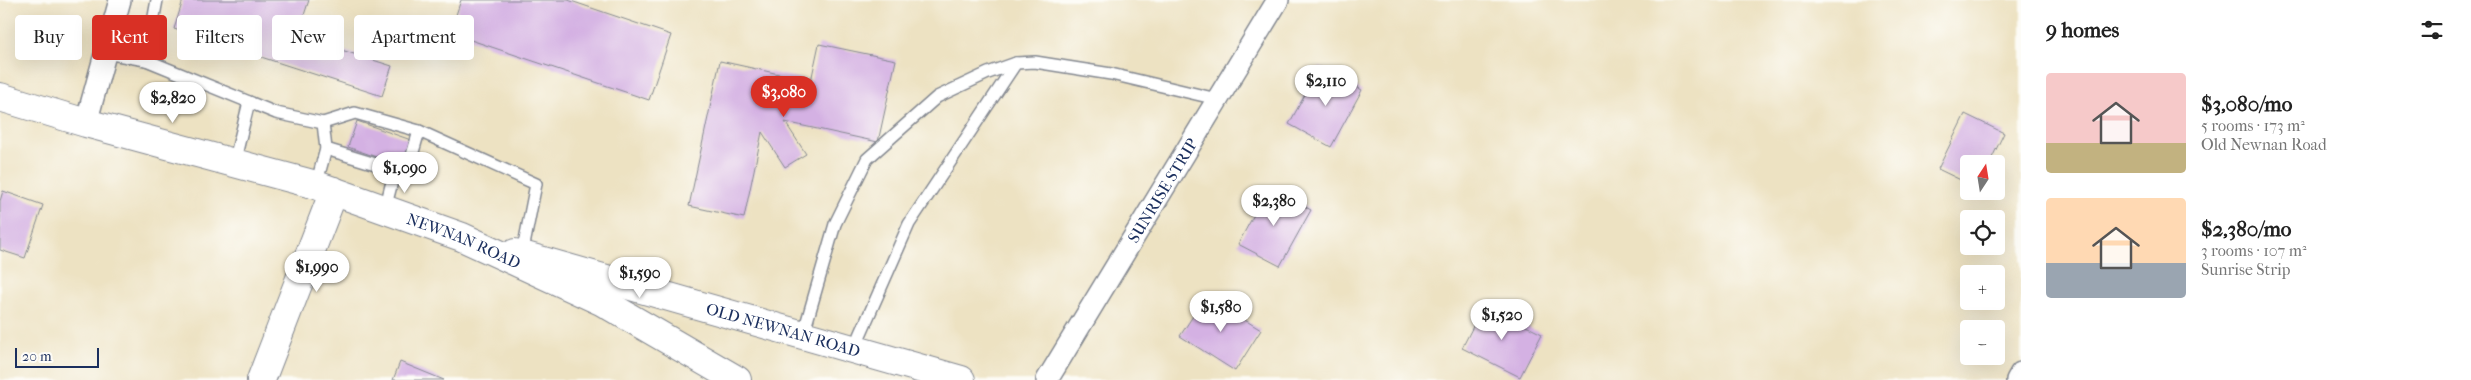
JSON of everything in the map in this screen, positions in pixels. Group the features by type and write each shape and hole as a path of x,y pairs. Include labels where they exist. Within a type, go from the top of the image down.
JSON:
{"main road":[{"name":"NEWNAN ROAD","path":"0,97 86,123 325,188 520,259 601,301 737,380"},
{"path":"261,380 325,188"},
{"name":"OLD NEWNAN ROAD","path":"520,259 803,335 961,380"}],"street":[{"path":"116,15 120,0"},
{"name":"SUNRISE STRIP","path":"1046,380 1278,0"},
{"path":"86,123 103,60"},
{"path":"2017,380 2021,373"}],"lane":[{"path":"154,15 157,0"},
{"path":"146,60 276,113 323,123 355,112 419,131 536,184 520,259"},
{"path":"803,335 835,224 867,159 938,97 988,73 1016,63 1034,62 1111,74 1217,99"},
{"path":"854,349 909,224 1016,63"},
{"path":"234,163 248,102"},
{"path":"323,123 326,149 325,188"},
{"path":"326,149 395,170 409,166 419,131"},
{"path":"385,209 395,170"}],"building":[{"path":"183,0 309,0 304,15 272,15 272,60 344,60 344,51 354,54 354,60 373,60 392,66 382,96 262,57 262,15 178,15"},
{"path":"461,0 568,0 671,35 649,100 474,41 474,15 456,15"},
{"path":"177,19 177,30 174,29"},
{"path":"819,44 896,60 878,142 785,122 806,154 785,167 762,132 744,218 689,206 720,61 811,81"},
{"path":"1320,67 1362,90 1331,147 1289,124"},
{"path":"1965,114 2004,133 1993,155 1960,155 1960,180 1938,169"},
{"path":"357,121 411,140 402,166 348,147"},
{"path":"1269,187 1311,210 1280,266 1238,244"},
{"path":"3,191 43,205 25,258 0,250 0,201"},
{"path":"1206,296 1261,330 1235,371 1180,336"},
{"path":"1484,305 1542,334 1520,377 1462,348"},
{"path":"400,362 444,380 393,380"}]}
